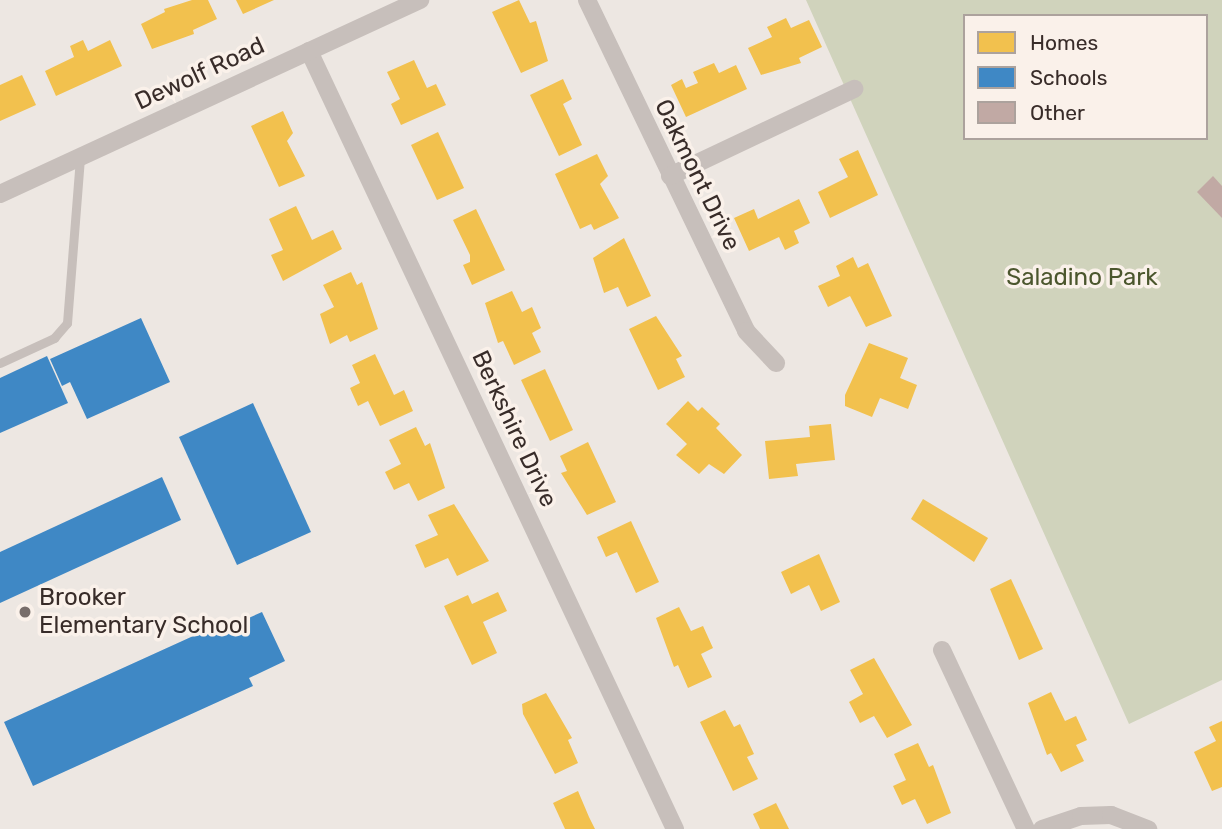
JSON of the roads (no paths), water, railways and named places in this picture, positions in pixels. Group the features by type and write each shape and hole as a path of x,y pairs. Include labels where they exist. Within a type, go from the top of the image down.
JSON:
{"street":[{"name":"Dewolf Road","path":"0,194 420,0"},
{"name":"Oakmont Drive","path":"587,0 746,331 776,363"},
{"name":"Berkshire Drive","path":"309,51 675,829"},
{"path":"670,176 854,89"},
{"path":"942,650 1026,829"},
{"path":"1042,829 1081,816 1111,815 1147,829"}],"lane":[{"path":"0,363 54,338 67,323 80,156"}],"place":[{"name":"Brooker Elementary School","path":"25,612"}],"park label":[{"name":"Saladino Park","path":"1082,278"}]}
